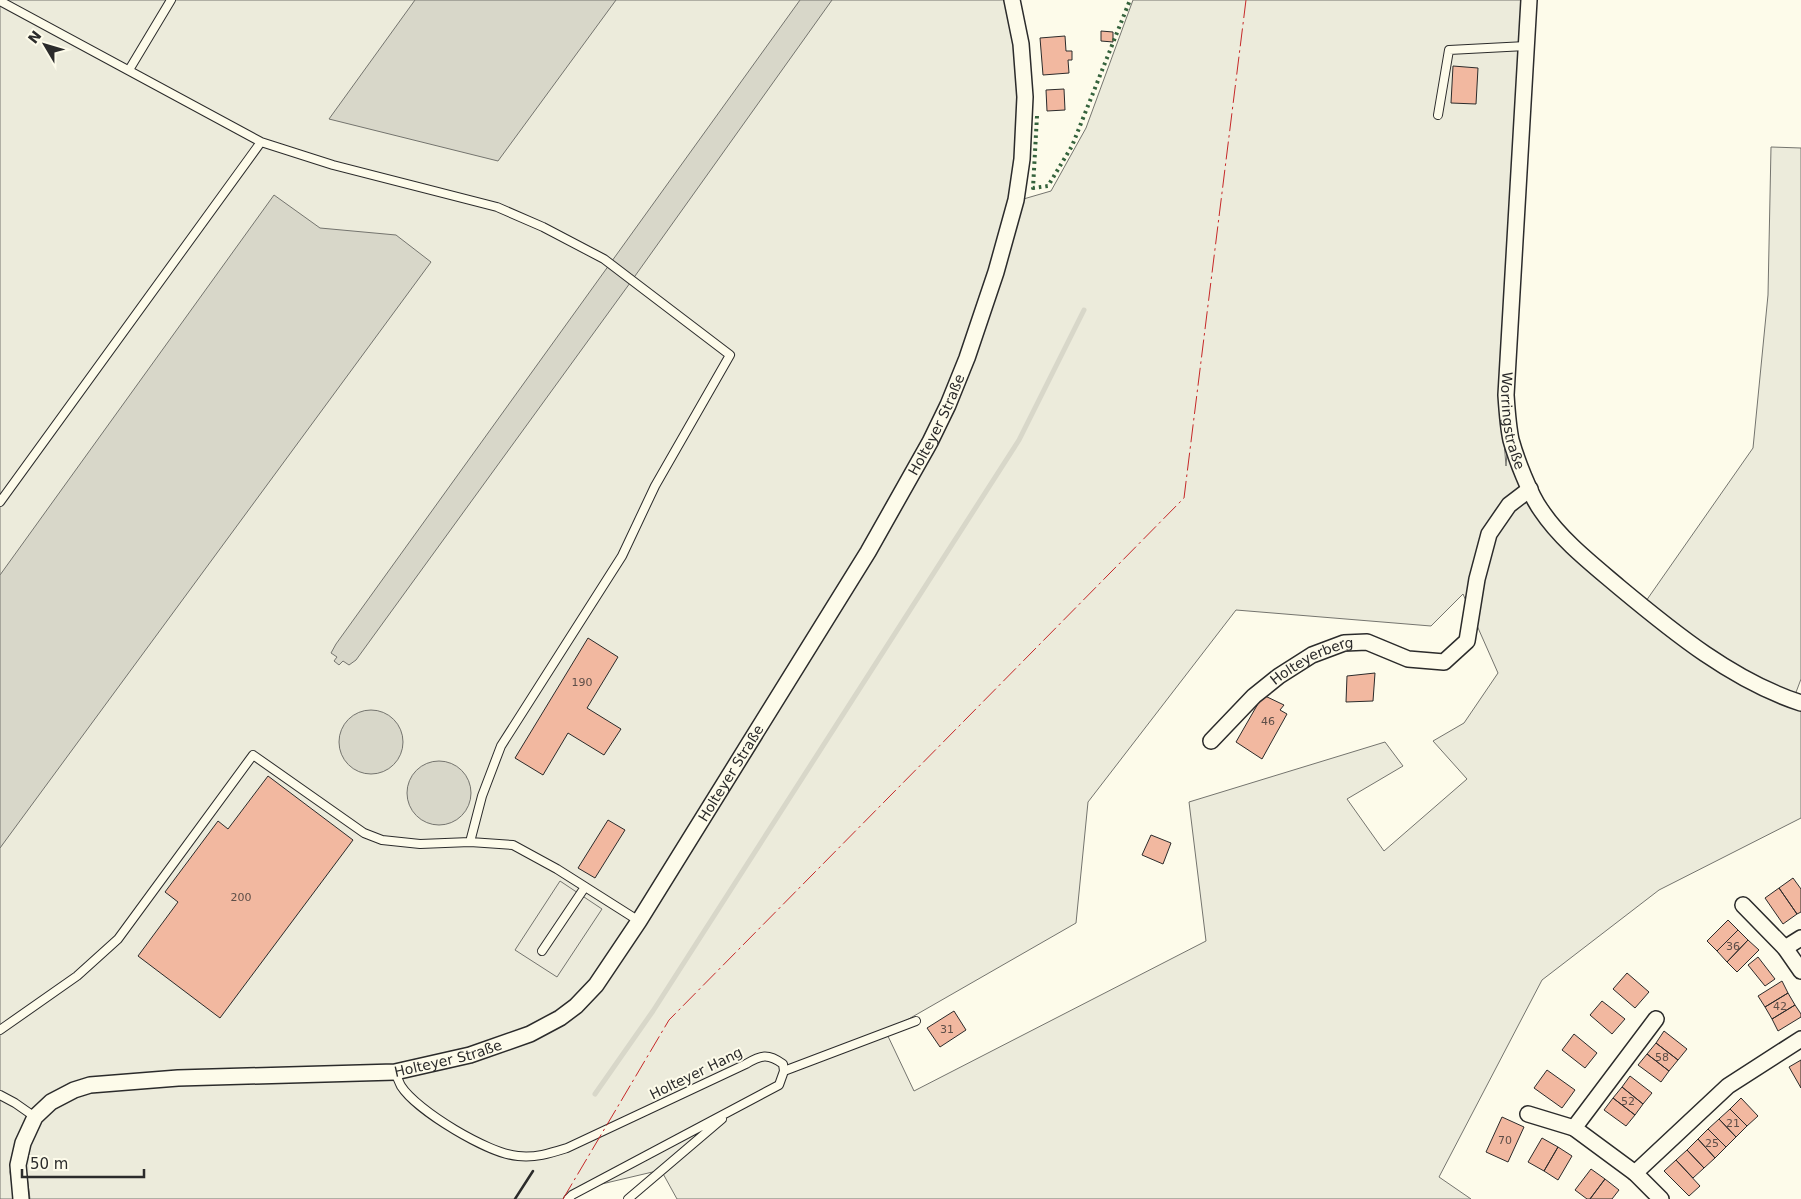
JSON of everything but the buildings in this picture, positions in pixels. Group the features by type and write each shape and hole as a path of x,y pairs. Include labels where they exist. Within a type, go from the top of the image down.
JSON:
{"street":[{"name":"Holteyer Straße","path":"36,1117 51,1102 74,1090 90,1085 178,1078 395,1072 461,1057 530,1034 560,1018 576,1006 596,985 639,921 868,552 930,442 967,358 996,272 1016,200 1022,159 1025,97 1021,44 1012,0"},
{"name":"Worringstraße","path":"1529,0 1506,395 1511,440 1540,509 1555,530 1599,570 1700,651 1736,673 1801,703"},
{"name":"Holteyerberg","path":"1211,741 1254,696 1279,676 1312,655 1344,643 1367,642 1408,659 1444,662 1467,641 1477,579 1489,534 1509,505 1530,489"},
{"path":"1743,905 1785,948 1801,971"},
{"path":"1785,948 1801,938"},
{"path":"1574,1128 1656,1019"},
{"path":"1635,1172 1728,1086 1801,1039"},
{"path":"1528,1114 1574,1128 1635,1172 1661,1199"},
{"path":"21,1199 18,1165 23,1143 36,1117"}],"lane":[{"path":"129,70 171,0"},
{"path":"0,1 261,142 333,165 497,207 544,228 604,259 730,355 655,486 622,556 501,746 482,796 470,842"},
{"path":"1438,115 1449,50 1526,46"},
{"path":"0,502 261,142"},
{"path":"0,1030 77,976 118,939 253,755 364,833 382,840 420,844 470,842 513,845 639,921"},
{"path":"542,951 585,887"},
{"path":"568,1199 606,1176 779,1085 784,1071 916,1021"},
{"name":"Holteyer Hang","path":"395,1072 402,1087 415,1102 453,1128 504,1153 531,1156 547,1154 567,1148 746,1064 759,1056 774,1057 784,1064 784,1071"},
{"path":"0,1096 15,1103 36,1117"},
{"path":"628,1199 734,1109"}],"shaded area":[{"path":"0,0 1010,0 1022,97 1014,200 959,365 927,436 899,488 713,792 592,980 558,1014 527,1030 426,1063 73,1083 15,1149 10,1172 14,1199 0,1199"},
{"path":"415,0 616,0 498,161 329,119"},
{"path":"800,0 832,0 630,283 356,660 349,665 343,661 339,665 334,661 337,657 331,653 336,644"},
{"path":"1133,0 1522,0 1501,404 1506,466 1508,441 1533,506 1625,594 1698,652 1736,676 1768,691 1801,702 1801,818 1659,890 1542,980 1439,1177 1471,1199 677,1199 661,1170 572,1191 565,1199 30,1199 25,1161 26,1149 39,1120 53,1108 76,1094 108,1086 179,1081 394,1074 399,1088 420,1108 454,1130 491,1148 519,1157 531,1157 544,1156 568,1148 537,1154 518,1155 493,1148 447,1124 422,1107 409,1093 399,1072 444,1064 492,1052 539,1034 560,1023 584,1004 611,972 830,623 934,445 971,359 1020,200 1051,191 1086,128","holes":["1463,594 1498,673 1464,723 1433,741 1467,779 1384,851 1347,799 1403,766 1385,742 1189,802 1206,941 914,1091 886,1032 1076,923 1088,802 1236,610 1431,626"]},
{"path":"1771,147 1801,148 1801,679 1795,695 1738,672 1646,601 1753,448 1768,295"},
{"path":"274,195 320,228 396,235 431,262 0,848 0,575"},
{"path":"371,710 389,716 397,724 403,742 397,760 389,768 371,774 353,768 345,760 339,742 345,724 353,716"},
{"path":"439,761 457,767 465,775 471,793 465,811 457,819 439,825 421,819 413,811 407,793 413,775 421,767"},
{"path":"560,881 602,909 557,977 515,950"}],"waterway":[{"path":"595,1094 653,1011 1019,440 1084,310"}],"hedge":[{"path":"1037,116 1033,188 1048,186 1072,146 1130,0"}],"wall":[{"path":"515,1199 533,1171"}],"power":[{"path":"563,1199 669,1020 1184,498 1246,0"}]}
